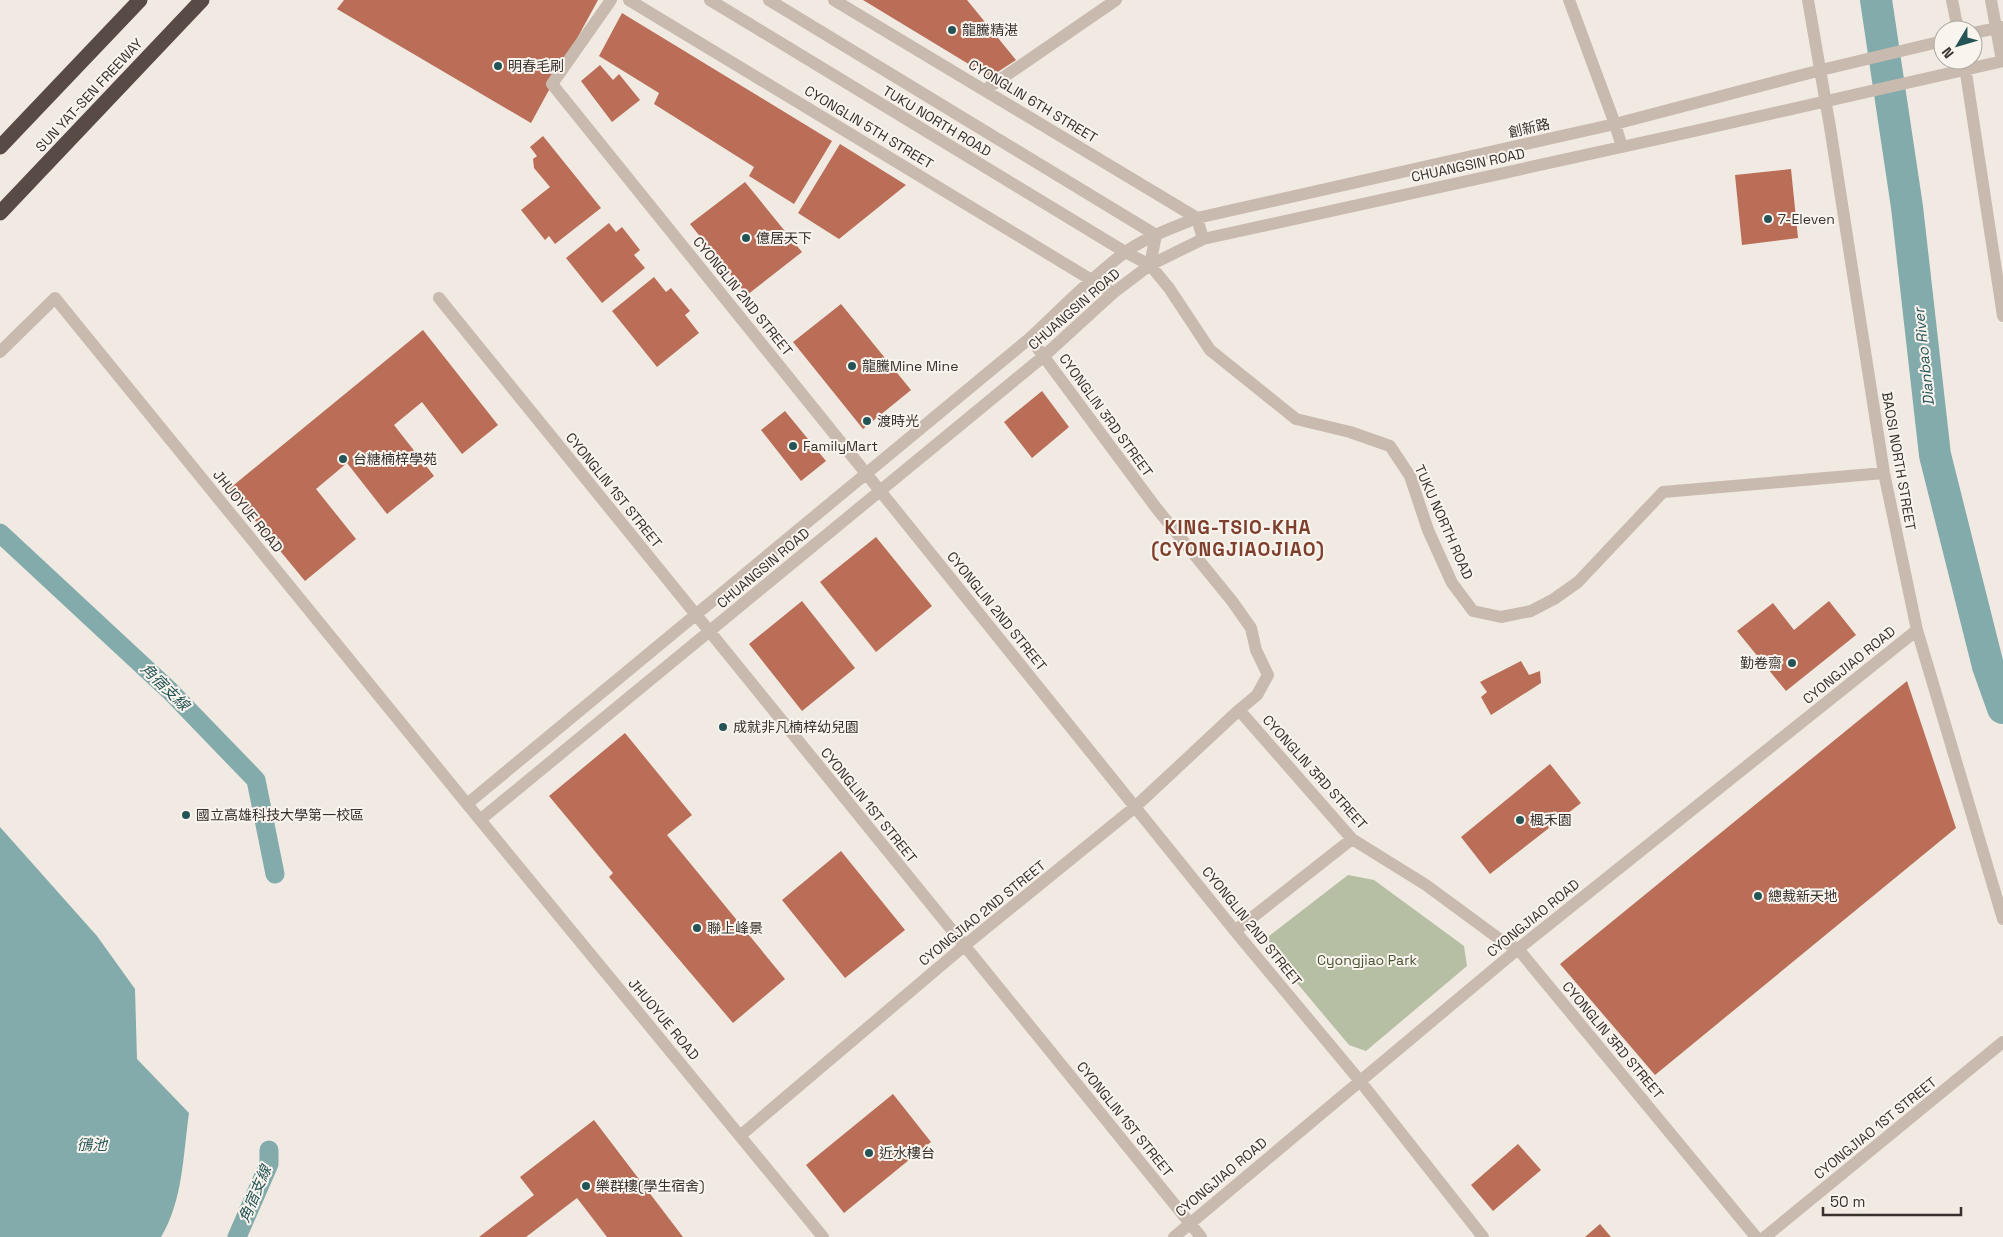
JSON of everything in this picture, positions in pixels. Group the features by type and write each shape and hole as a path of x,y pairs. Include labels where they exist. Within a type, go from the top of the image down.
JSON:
{"highway":[{"name":"SUN YAT-SEN FREEWAY","path":"0,147 140,0"},
{"name":"SUN YAT-SEN FREEWAY","path":"0,213 202,0"}],"street":[{"name":"CYONGLIN 2ND STREET","path":"611,0 552,84 868,473 1135,807 1360,1081 1483,1237"},
{"name":"CYONGLIN 5TH STREET","path":"629,0 1093,279 1113,293"},
{"name":"TUKU NORTH ROAD","path":"710,0 1125,252 1150,265 1169,288 1210,350 1296,419 1350,432 1390,446 1410,476 1428,530 1452,583 1473,611 1501,617 1531,611 1554,599 1578,582 1663,492 1884,473"},
{"name":"TUKU NORTH ROAD","path":"769,0 1156,235"},
{"name":"CYONGLIN 6TH STREET","path":"834,0 1197,218"},
{"path":"985,90 1116,0"},
{"path":"1569,0 1622,147"},
{"name":"BAOSI NORTH STREET","path":"1808,0 1826,100 1884,473 1917,630 2003,919"},
{"path":"1952,0 1956,20"},
{"path":"1983,63 2003,61 1999,27 1991,0"},
{"path":"1983,31 1999,27"},
{"name":"創新路","path":"1125,252 1156,235 1197,218 1615,124 1821,70 1933,43"},
{"path":"1826,100 1951,73 1956,70"},
{"path":"1966,70 2003,316"},
{"name":"CHUANGSIN ROAD","path":"480,820 1044,356 1113,293 1150,265 1203,239 1826,100"},
{"path":"1197,218 1203,239"},
{"path":"1150,265 1156,235"},
{"name":"CHUANGSIN ROAD","path":"467,804 1030,338 1125,252"},
{"name":"JHUOYUE ROAD","path":"0,352 55,298 480,820 823,1237"},
{"name":"CYONGLIN 1ST STREET","path":"439,298 1201,1237"},
{"name":"CYONGLIN 3RD STREET","path":"1030,338 1156,509 1232,601 1251,628 1256,650 1268,675 1257,694 1239,710 1352,839 1426,885 1498,938 1518,948 1756,1237"},
{"name":"CYONGJIAO ROAD","path":"1174,1237 1518,948 1917,630"},
{"name":"CYONGJIAO 2ND STREET","path":"741,1135 964,946 1135,807 1239,710"},
{"path":"1235,930 1352,839"},
{"name":"CYONGJIAO 1ST STREET","path":"1765,1237 2003,1042"}],"green space":[{"name":"Cyongjiao Park","path":"1348,875 1374,880 1464,946 1467,966 1366,1051 1349,1045 1270,951 1269,936"}],"water":[{"name":"鴴池","path":"0,827 97,936 135,989 137,1059 189,1113 178,1193 174,1208 161,1237 0,1237"}],"building":[{"name":"明春毛刷","path":"344,0 598,0 531,123 337,9"},
{"name":"龍騰精湛","path":"863,0 967,0 1016,60 990,77"},
{"path":"622,13 832,141 794,204 749,176 754,167 654,104 659,93 599,56"},
{"path":"600,65 613,80 619,74 640,100 612,122 581,81"},
{"path":"543,136 601,208 555,244 549,236 545,240 521,210 550,187 534,168 533,159 537,156 530,147"},
{"path":"840,144 906,185 839,239 798,213"},
{"name":"7-Eleven","path":"1791,169 1798,238 1742,245 1735,175"},
{"name":"億居天下","path":"745,182 802,252 747,295 690,224"},
{"path":"609,223 616,232 622,227 640,250 634,255 645,268 602,303 566,258"},
{"path":"654,277 666,292 671,288 690,311 685,315 699,333 657,367 612,311"},
{"name":"龍騰Mine Mine","path":"841,304 911,390 863,429 793,342"},
{"name":"台糖楠梓學苑","path":"423,330 498,425 462,454 422,402 394,425 434,476 387,514 347,463 316,489 356,539 305,581 229,489"},
{"path":"1042,391 1069,427 1032,458 1004,422"},
{"name":"FamilyMart","path":"785,411 826,461 801,481 761,430"},
{"path":"876,537 932,606 876,652 820,582"},
{"path":"802,601 855,668 802,711 749,644"},
{"name":"勤卷齋","path":"1829,601 1856,635 1786,691 1737,631 1773,603 1794,630"},
{"path":"1521,661 1529,675 1540,671 1541,683 1491,715 1481,697 1487,692 1480,682"},
{"name":"總裁新天地","path":"1907,681 1956,828 1655,1075 1560,964"},
{"path":"625,733 692,815 667,835 785,979 733,1023 609,877 613,873 549,796"},
{"name":"楓禾園","path":"1550,764 1581,803 1490,874 1461,837"},
{"path":"841,851 905,930 845,978 782,900"},
{"name":"近水樓台","path":"893,1094 931,1142 844,1213 806,1165"},
{"name":"樂群樓(學生宿舍)","path":"594,1120 683,1237 607,1237 577,1198 526,1237 479,1237 534,1195 520,1177"},
{"path":"1518,1144 1541,1170 1493,1211 1471,1185"},
{"path":"1600,1224 1611,1237 1585,1237"}],"waterway":[{"name":"Dianbao River","path":"1876,0 1907,207 1935,455 1988,666 2003,708"},
{"name":"角宿支線","path":"0,533 170,691 256,780 275,874"},
{"name":"角宿支線","path":"237,1237 269,1164 269,1150"}],"place":[{"name":"龍騰精湛","path":"952,30"},
{"name":"明春毛刷","path":"498,66"},
{"name":"7-Eleven","path":"1768,219"},
{"name":"億居天下","path":"746,238"},
{"name":"龍騰Mine Mine","path":"852,366"},
{"name":"渡時光","path":"867,421"},
{"name":"FamilyMart","path":"793,446"},
{"name":"台糖楠梓學苑","path":"343,459"},
{"name":"勤卷齋","path":"1792,663"},
{"name":"成就非凡楠梓幼兒園","path":"723,727"},
{"name":"國立高雄科技大學第一校區","path":"186,815"},
{"name":"楓禾園","path":"1520,820"},
{"name":"總裁新天地","path":"1758,896"},
{"name":"聯上峰景","path":"697,928"},
{"name":"近水樓台","path":"869,1153"},
{"name":"樂群樓(學生宿舍)","path":"586,1186"}],"district":[{"name":"KING-TSIO-KHA (CYONGJIAOJIAO)","path":"1238,538"}]}
